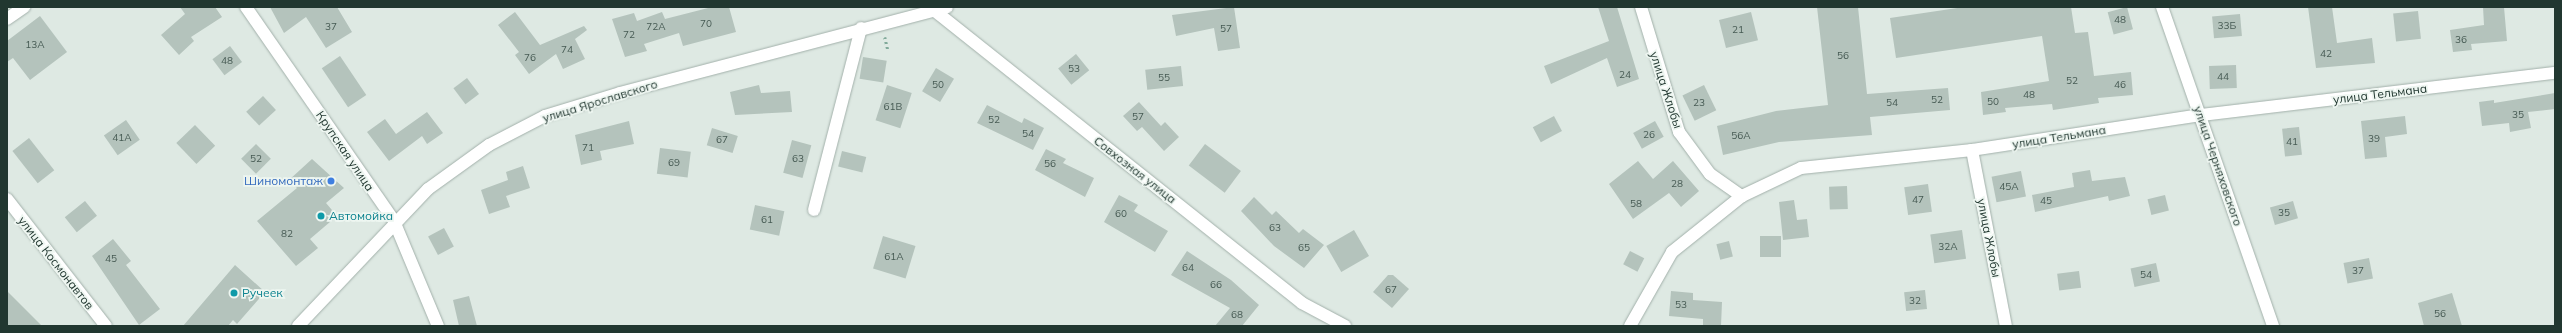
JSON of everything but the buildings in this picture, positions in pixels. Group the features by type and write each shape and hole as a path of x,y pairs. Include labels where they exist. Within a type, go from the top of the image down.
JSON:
{"street":[{"path":"7,19 24,7"},
{"name":"Крупская улица","path":"246,7 394,221 438,326"},
{"name":"улица Ярославского","path":"298,326 394,221 428,189 489,145 545,116 932,8 947,7"},
{"name":"улица Жлобы","path":"1641,7 1679,132 1710,174 1742,196"},
{"name":"улица Черняховского","path":"2162,7 2201,114 2273,326"},
{"name":"Совхозная улица","path":"932,8 1302,303 1345,326"},
{"path":"814,210 861,28"},
{"name":"улица Тельмана","path":"1630,326 1672,252 1742,196 1801,168 1972,150 2201,114 2555,73"},
{"name":"улица Жлобы","path":"1972,150 2006,326"},
{"name":"улица Космонавтов","path":"7,199 106,326"}],"place":[{"name":"Шиномонтаж","path":"331,181"},
{"name":"Автомойка","path":"321,216"},
{"name":"Ручеек","path":"234,293"}]}
